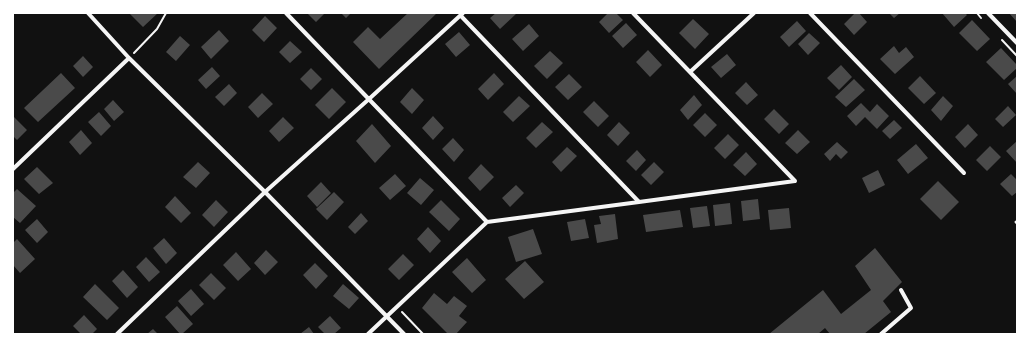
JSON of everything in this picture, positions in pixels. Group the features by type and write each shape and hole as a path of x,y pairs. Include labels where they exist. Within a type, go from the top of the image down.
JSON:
{"street":[{"path":"88,13 129,58 265,192 404,334"},
{"path":"286,13 487,222"},
{"path":"368,334 487,222 795,181 633,13"},
{"path":"690,72 754,13"},
{"path":"810,13 964,174"},
{"path":"988,13 1017,42"},
{"path":"117,334 265,192 462,14 639,202"},
{"path":"13,169 129,58"},
{"path":"881,334 911,308 900,290"}],"path":[{"path":"129,58 157,29 166,13"},
{"path":"397,307 423,334"}],"building":[{"path":"129,13 158,13 143,27"},
{"path":"307,13 325,13 316,22"},
{"path":"341,13 351,13 346,18"},
{"path":"408,13 437,13 379,69 353,42 368,27 380,39"},
{"path":"496,13 517,13 500,29 490,18"},
{"path":"608,13 616,13 623,20 609,33 599,22"},
{"path":"855,13 859,13 867,22 854,35 844,24"},
{"path":"889,13 900,13 894,18"},
{"path":"942,13 965,13 967,15 954,27"},
{"path":"1009,13 1017,13 1017,22"},
{"path":"265,16 277,28 264,42 252,30"},
{"path":"693,19 709,34 695,49 679,33"},
{"path":"972,20 990,39 977,51 959,33"},
{"path":"797,21 806,31 789,47 780,37"},
{"path":"626,23 637,35 623,48 612,36"},
{"path":"529,24 539,36 523,51 512,39"},
{"path":"219,30 229,41 211,59 201,47"},
{"path":"459,32 470,45 456,57 445,44"},
{"path":"809,33 820,43 808,55 798,44"},
{"path":"180,36 190,45 176,61 166,52"},
{"path":"290,41 302,52 290,63 279,52"},
{"path":"894,46 899,53 906,47 914,57 895,74 880,59"},
{"path":"1001,48 1017,65 1017,68 1004,80 986,62"},
{"path":"648,50 662,65 650,77 636,62"},
{"path":"550,51 563,63 547,79 534,66"},
{"path":"727,54 736,65 721,78 711,67"},
{"path":"83,56 93,67 83,77 73,66"},
{"path":"841,65 852,77 839,90 827,78"},
{"path":"212,67 220,76 206,89 198,80"},
{"path":"311,68 322,79 311,90 300,79"},
{"path":"61,73 75,88 38,122 24,108"},
{"path":"494,73 504,84 488,100 478,89"},
{"path":"569,74 582,87 568,100 555,87"},
{"path":"920,76 936,93 924,104 908,88"},
{"path":"1017,76 1017,94 1008,84"},
{"path":"854,79 865,90 846,107 835,97"},
{"path":"746,82 758,95 747,105 735,93"},
{"path":"229,84 237,93 224,106 215,97"},
{"path":"332,88 346,102 329,119 315,105"},
{"path":"412,88 424,100 412,114 400,102"},
{"path":"262,93 273,104 258,118 248,107"},
{"path":"694,95 702,105 688,120 680,110"},
{"path":"519,96 530,106 513,122 503,112"},
{"path":"943,96 953,106 941,121 931,110"},
{"path":"113,100 124,112 114,121 104,109"},
{"path":"594,101 609,116 598,127 583,112"},
{"path":"861,103 870,112 877,104 889,116 877,129 865,117 856,126 847,116"},
{"path":"1008,106 1016,115 1003,127 995,119"},
{"path":"774,109 789,124 779,134 764,119"},
{"path":"99,112 111,126 101,136 88,122"},
{"path":"705,113 717,125 705,137 693,125"},
{"path":"433,116 444,128 433,140 422,128"},
{"path":"14,117 27,130 17,140 13,136"},
{"path":"283,117 294,128 279,142 269,131"},
{"path":"894,120 902,128 890,139 882,131"},
{"path":"542,122 553,132 536,148 526,138"},
{"path":"619,122 630,133 618,146 607,135"},
{"path":"372,124 391,146 375,163 356,141"},
{"path":"968,124 978,135 965,148 955,137"},
{"path":"81,130 92,143 80,155 69,142"},
{"path":"798,130 810,142 797,154 785,143"},
{"path":"728,134 739,145 725,159 714,148"},
{"path":"453,138 464,150 454,162 442,149"},
{"path":"1017,141 1017,163 1006,151"},
{"path":"837,142 848,152 841,159 836,154 830,161 824,154"},
{"path":"916,144 928,158 908,174 897,160"},
{"path":"990,146 1001,157 987,171 976,160"},
{"path":"567,147 577,156 561,172 552,162"},
{"path":"637,150 646,160 636,171 626,161"},
{"path":"746,152 757,164 745,176 733,165"},
{"path":"198,162 210,173 196,188 183,177"},
{"path":"654,162 664,172 651,185 641,175"},
{"path":"481,164 494,177 480,191 468,178"},
{"path":"37,167 53,183 39,194 24,179"},
{"path":"878,170 885,185 869,193 862,178"},
{"path":"395,174 406,186 390,200 379,188"},
{"path":"1011,174 1017,180 1017,192 1012,196 1000,184"},
{"path":"420,178 434,190 421,205 407,193"},
{"path":"938,181 959,202 941,220 920,199"},
{"path":"321,182 331,193 317,207 307,196"},
{"path":"516,185 524,193 510,207 502,198"},
{"path":"17,189 36,206 20,223 13,217 13,193"},
{"path":"334,192 344,202 327,220 316,209"},
{"path":"175,196 191,213 181,223 165,207"},
{"path":"758,199 760,219 743,221 741,201"},
{"path":"216,200 228,212 214,227 202,215"},
{"path":"441,200 460,219 449,231 429,212"},
{"path":"730,203 732,224 715,226 713,205"},
{"path":"707,206 710,226 693,228 690,208"},
{"path":"789,208 791,228 770,230 768,210"},
{"path":"680,210 683,227 646,232 643,215"},
{"path":"361,213 368,221 355,234 348,227"},
{"path":"615,214 618,239 597,243 594,225 601,224 599,216"},
{"path":"37,219 48,232 37,243 25,230"},
{"path":"585,219 589,238 571,241 567,222"},
{"path":"428,227 441,241 430,253 417,239"},
{"path":"533,229 542,254 516,262 508,237"},
{"path":"164,238 177,253 166,264 153,248"},
{"path":"17,239 35,259 20,273 13,265 13,243"},
{"path":"875,248 902,282 883,301 891,312 864,334 830,334 825,328 818,334 769,334 823,290 841,314 871,290 855,266"},
{"path":"266,250 278,262 265,275 254,263"},
{"path":"236,252 251,269 238,281 223,265"},
{"path":"403,254 414,265 399,280 388,269"},
{"path":"146,257 160,272 149,282 136,267"},
{"path":"467,258 486,280 472,293 452,272"},
{"path":"525,261 544,282 524,299 505,279"},
{"path":"315,263 328,276 316,289 303,275"},
{"path":"123,270 138,287 127,298 112,281"},
{"path":"211,273 226,288 214,300 199,285"},
{"path":"95,284 119,308 107,320 83,297"},
{"path":"343,284 359,298 349,309 333,296"},
{"path":"191,289 204,304 191,316 178,301"},
{"path":"434,293 447,304 454,296 467,306 459,316 467,322 456,334 448,334 422,308"},
{"path":"177,306 193,324 182,334 180,334 165,317"},
{"path":"84,315 97,329 92,334 81,334 73,326"},
{"path":"330,316 341,328 334,334 325,334 318,327"},
{"path":"309,327 314,334 300,334"},
{"path":"153,329 158,334 147,334"}]}
